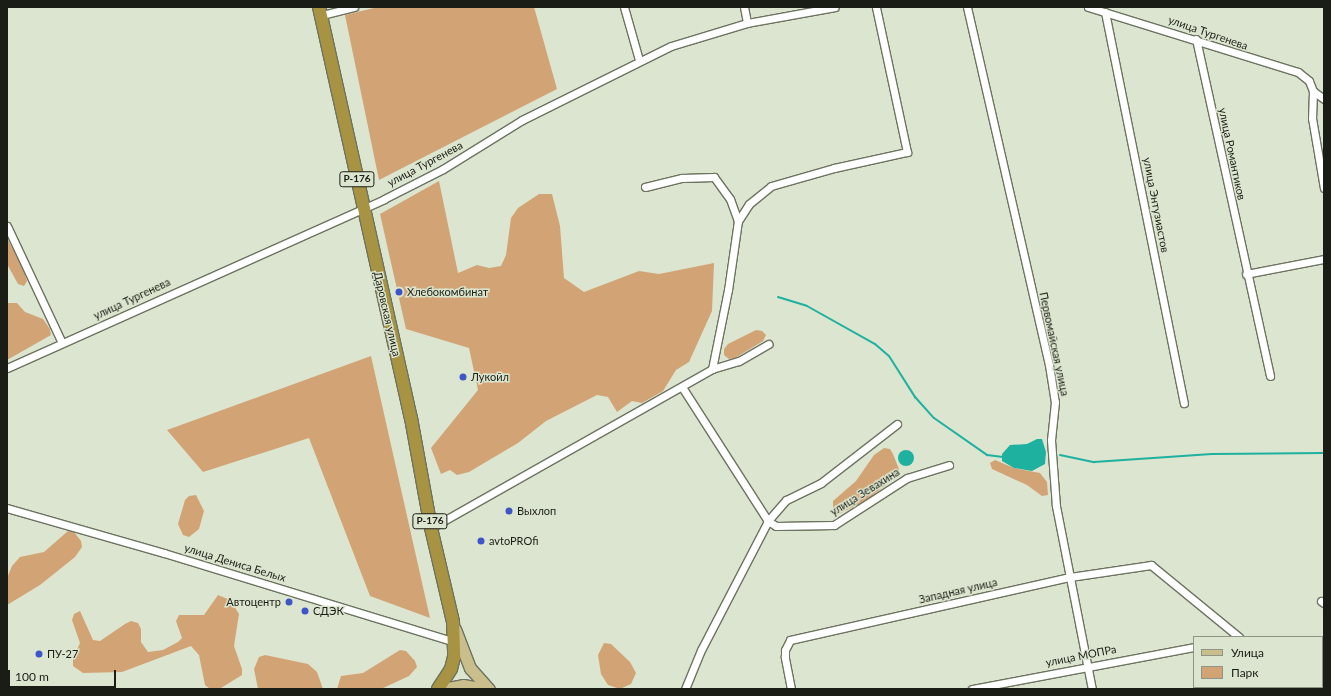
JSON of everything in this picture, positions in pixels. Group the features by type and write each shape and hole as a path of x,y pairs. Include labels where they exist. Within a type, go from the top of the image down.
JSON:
{"highway":[{"name":"Даровская улица","path":"320,11 411,418 431,528 454,622 455,642 451,669 438,689"}],"main road":[{"name":"Даровская улица","path":"454,622 470,668 489,689"},
{"path":"443,689 463,685 485,689"}],"street":[{"path":"320,11 354,7"},
{"path":"624,7 639,60"},
{"path":"744,7 747,23"},
{"name":"улица Тургенева","path":"7,368 443,169 522,120 639,60 701,35 747,23 835,7"},
{"path":"712,368 728,290 738,221 748,204 771,186 834,168 907,152 876,7"},
{"name":"Первомайская улица","path":"967,7 1056,402 1051,440 1055,493 1092,689"},
{"name":"улица Тургенева","path":"1088,7 1196,39 1255,60 1298,72 1309,81 1313,91"},
{"name":"улица Энтузиастов","path":"1105,12 1184,403"},
{"name":"улица Романтиков","path":"1196,39 1246,274 1270,376"},
{"path":"1313,91 1324,98"},
{"path":"1313,91 1312,118 1324,188"},
{"path":"645,187 682,178 714,177 730,199 738,221"},
{"path":"7,226 62,343"},
{"path":"1246,274 1324,259"},
{"path":"431,528 682,387 712,368 739,361 768,344"},
{"path":"682,387 768,521"},
{"path":"685,689 702,650 768,521 786,500 821,483 897,424"},
{"name":"улица Зевахина","path":"768,521 776,526 834,525 907,478 948,465"},
{"name":"улица Дениса Белых","path":"7,508 164,553 455,642"},
{"name":"Западная улица","path":"792,689 785,657 785,650 790,640 1070,577 1151,565 1238,636"},
{"name":"улица МОПРа","path":"972,689 1193,647"}],"green space":[{"path":"378,7 534,7 557,89 379,180 345,15"},
{"path":"439,181 458,273 477,265 489,268 501,266 506,255 511,218 518,208 539,194 552,194 560,226 564,278 584,292 639,271 659,274 714,263 712,311 689,362 676,370 663,391 642,403 632,401 617,412 608,397 597,395 546,421 518,443 469,472 457,475 450,470 441,474 431,448 478,390 469,348 406,329 380,214"},
{"path":"7,238 23,268 27,281 24,286 18,284 7,264"},
{"path":"7,303 17,303 25,312 43,319 50,329 51,335 7,360"},
{"path":"756,330 762,331 766,335 763,341 735,358 729,359 724,355 724,349 728,344"},
{"path":"371,356 430,618 370,596 309,438 203,472 167,430"},
{"path":"884,448 890,449 893,454 899,469 898,475 867,500 839,514 833,513 833,501 856,481 874,455"},
{"path":"995,460 1014,468 1040,473 1047,482 1048,495 1042,496 1027,485 992,469 990,463"},
{"path":"196,495 204,511 199,529 189,537 183,535 178,524 185,500 189,496"},
{"path":"68,531 74,532 81,541 82,547 75,557 40,585 7,605 7,578 12,566 20,557 44,552"},
{"path":"218,595 230,600 239,614 234,646 242,669 242,675 221,688 210,689 205,685 199,655 191,646 122,672 83,673 73,666 73,659 80,643 72,620 74,614 80,611 93,640 100,641 131,621 138,623 141,629 141,642 148,652 163,650 178,642 182,638 176,621 179,615 204,615"},
{"path":"604,643 611,644 630,662 636,673 631,684 620,689 608,685 601,674 598,655"},
{"path":"400,650 406,651 415,661 417,667 409,676 381,689 337,689 341,676 363,673"},
{"path":"265,655 308,664 317,672 323,689 258,689 254,669 259,657"}],"water":[{"path":"1037,439 1042,439 1046,452 1045,464 1032,471 1014,468 1002,461 1002,454 1010,445 1027,444"},
{"path":"906,450 913,455 914,458 909,465 906,466 899,461 898,458 903,451"}],"waterway":[{"path":"778,297 807,306 875,344 889,356 915,397 934,418 987,455 1003,457"},
{"path":"1060,455 1094,462 1212,454 1324,453"}],"place":[{"name":"Хлебокомбинат","path":"399,292"},
{"name":"Лукойл","path":"463,377"},
{"name":"Выхлоп","path":"509,511"},
{"name":"avtoPROfi","path":"481,541"},
{"name":"Автоцентр","path":"289,602"},
{"name":"СДЭК","path":"305,611"},
{"name":"ПУ-27","path":"39,654"}]}
